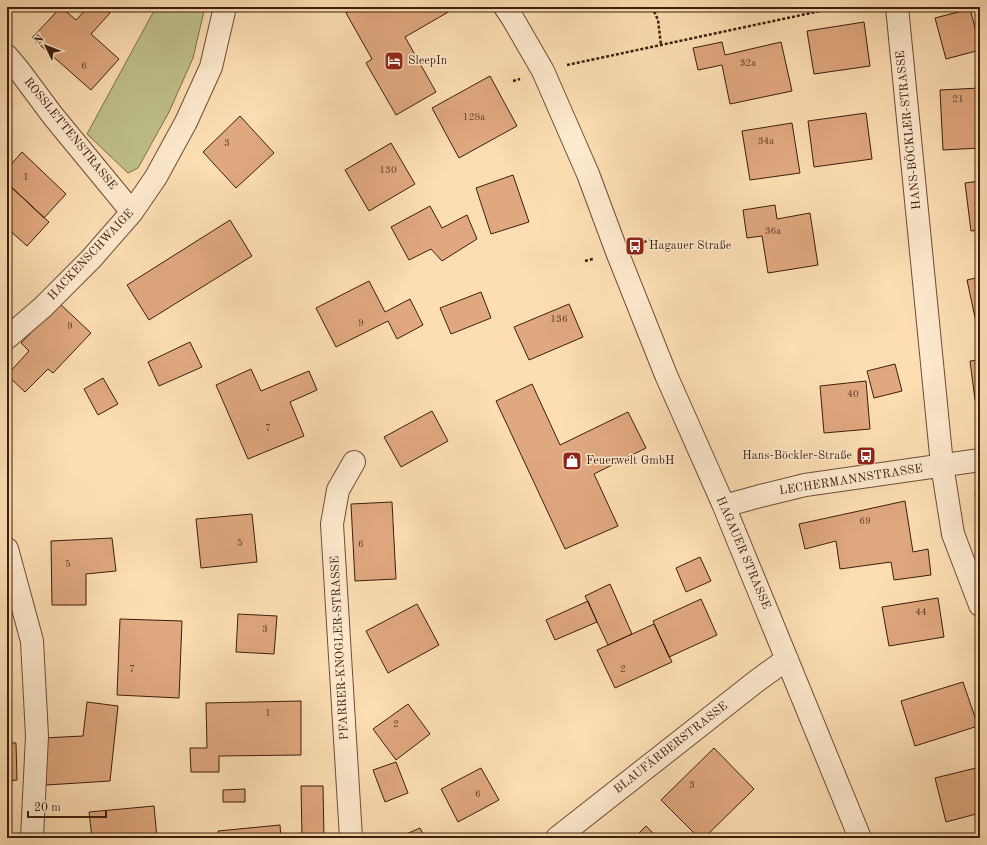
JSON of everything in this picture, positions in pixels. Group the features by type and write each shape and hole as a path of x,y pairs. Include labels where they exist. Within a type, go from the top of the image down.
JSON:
{"street":[{"name":"HACKENSCHWAIGE","path":"7,338 43,307 90,259 132,212 156,177 186,122 211,66 224,7"},
{"name":"HAGAUER STRASSE","path":"505,7 543,72 588,174 666,375 724,506 860,838"},
{"name":"HANS-BÖCKLER-STRASSE","path":"897,7 942,465 953,534 980,605"},
{"name":"ROSSLETTENSTRASSE","path":"7,56 53,116 132,212"},
{"name":"LECHERMANNSTRASSE","path":"724,506 805,485 980,460"},
{"name":"PFARRER-KNOGLER-STRASSE","path":"351,838 332,524 338,490 354,462"},
{"path":"7,549 32,640 37,736 32,838"},
{"name":"BLAUFÄRBERSTRASSE","path":"557,838 758,680 787,659"}],"path":[{"path":"652,7 658,20 661,45"},
{"path":"514,81 575,64 839,7"},
{"path":"635,246 652,239"},
{"path":"585,261 595,258"}],"green space":[{"path":"156,7 205,7 193,58 169,112 138,168 128,173 87,134"}],"building":[{"path":"61,7 76,20 88,7 103,7 110,13 91,34 119,59 91,90 32,38"},
{"name":"SleepIn","path":"357,7 457,7 405,37 436,92 396,115 366,63 372,59 346,13"},
{"path":"970,9 980,50 946,59 935,18"},
{"path":"864,22 870,66 814,74 807,31"},
{"path":"722,42 725,55 781,42 792,91 730,104 722,65 698,70 693,48"},
{"path":"490,76 517,126 459,158 432,108"},
{"path":"980,88 980,148 943,150 940,90"},
{"path":"866,113 872,159 814,167 808,121"},
{"path":"240,116 274,153 236,188 203,152"},
{"path":"792,123 800,173 750,180 742,131"},
{"path":"391,143 415,184 369,211 345,170"},
{"path":"22,152 66,194 44,218 7,183 7,169"},
{"path":"513,175 529,222 491,234 476,188"},
{"path":"980,181 980,230 971,231 965,183"},
{"path":"7,183 49,222 27,246 7,228"},
{"path":"775,205 777,219 810,213 818,265 768,273 762,236 747,238 743,210"},
{"path":"430,206 442,228 467,215 477,239 442,261 431,249 409,260 391,227"},
{"path":"230,220 252,256 149,320 127,285"},
{"path":"980,277 980,326 977,327 967,280"},
{"path":"369,281 385,312 410,299 423,325 397,339 388,321 336,347 316,308"},
{"path":"481,292 491,318 451,334 440,308"},
{"path":"59,303 91,333 53,373 48,369 25,392 7,375 29,351 21,343"},
{"path":"569,304 583,337 529,360 514,327"},
{"path":"190,342 202,367 159,386 148,362"},
{"path":"980,360 980,400 975,400 970,361"},
{"path":"895,364 902,391 874,398 867,371"},
{"path":"251,369 261,391 309,371 317,390 290,402 304,436 248,459 216,385"},
{"path":"103,378 118,404 98,415 84,389"},
{"path":"866,381 870,429 824,433 820,386"},
{"name":"Feuerwelt GmbH","path":"532,384 560,445 628,412 646,448 594,474 618,526 565,549 496,401"},
{"path":"432,411 448,441 401,467 384,437"},
{"path":"980,493 980,518 975,494"},
{"path":"905,501 913,552 928,549 931,575 894,580 891,562 840,569 836,541 805,549 799,524"},
{"path":"392,502 396,579 355,581 351,504"},
{"path":"252,514 257,562 201,568 196,519"},
{"path":"112,538 116,571 86,574 86,605 52,605 51,541"},
{"path":"700,557 711,581 686,592 676,568"},
{"path":"610,584 632,634 608,645 585,596"},
{"path":"938,598 944,637 889,646 882,607"},
{"path":"701,599 717,635 669,657 653,621"},
{"path":"588,601 597,622 555,640 546,620"},
{"path":"417,604 439,645 388,673 366,631"},
{"path":"238,614 277,616 274,654 236,652"},
{"path":"120,619 182,621 179,698 117,695"},
{"path":"654,624 672,662 615,688 597,650"},
{"path":"963,682 978,726 915,746 901,701"},
{"path":"301,701 301,755 219,756 219,772 191,772 190,748 207,748 206,703"},
{"path":"87,702 118,706 110,781 46,785 43,738 83,736"},
{"path":"408,704 430,734 396,760 373,729"},
{"path":"7,743 16,743 17,780 7,781"},
{"path":"714,748 754,789 704,838 699,838 661,800"},
{"path":"396,762 408,793 385,802 373,770"},
{"path":"980,767 980,813 946,822 935,778"},
{"path":"481,768 499,800 458,822 441,789"},
{"path":"301,786 323,786 324,838 302,838"},
{"path":"245,789 245,802 223,802 223,790"},
{"path":"154,806 157,838 92,838 89,812"},
{"path":"280,825 281,838 219,838 218,831"},
{"path":"646,826 658,838 634,838"},
{"path":"420,828 425,838 397,838"}],"place":[{"name":"SleepIn","path":"394,61"},
{"name":"Hagauer Straße","path":"635,246"},
{"name":"Hans-Böckler-Straße","path":"866,456"},
{"name":"Feuerwelt GmbH","path":"572,461"}]}
